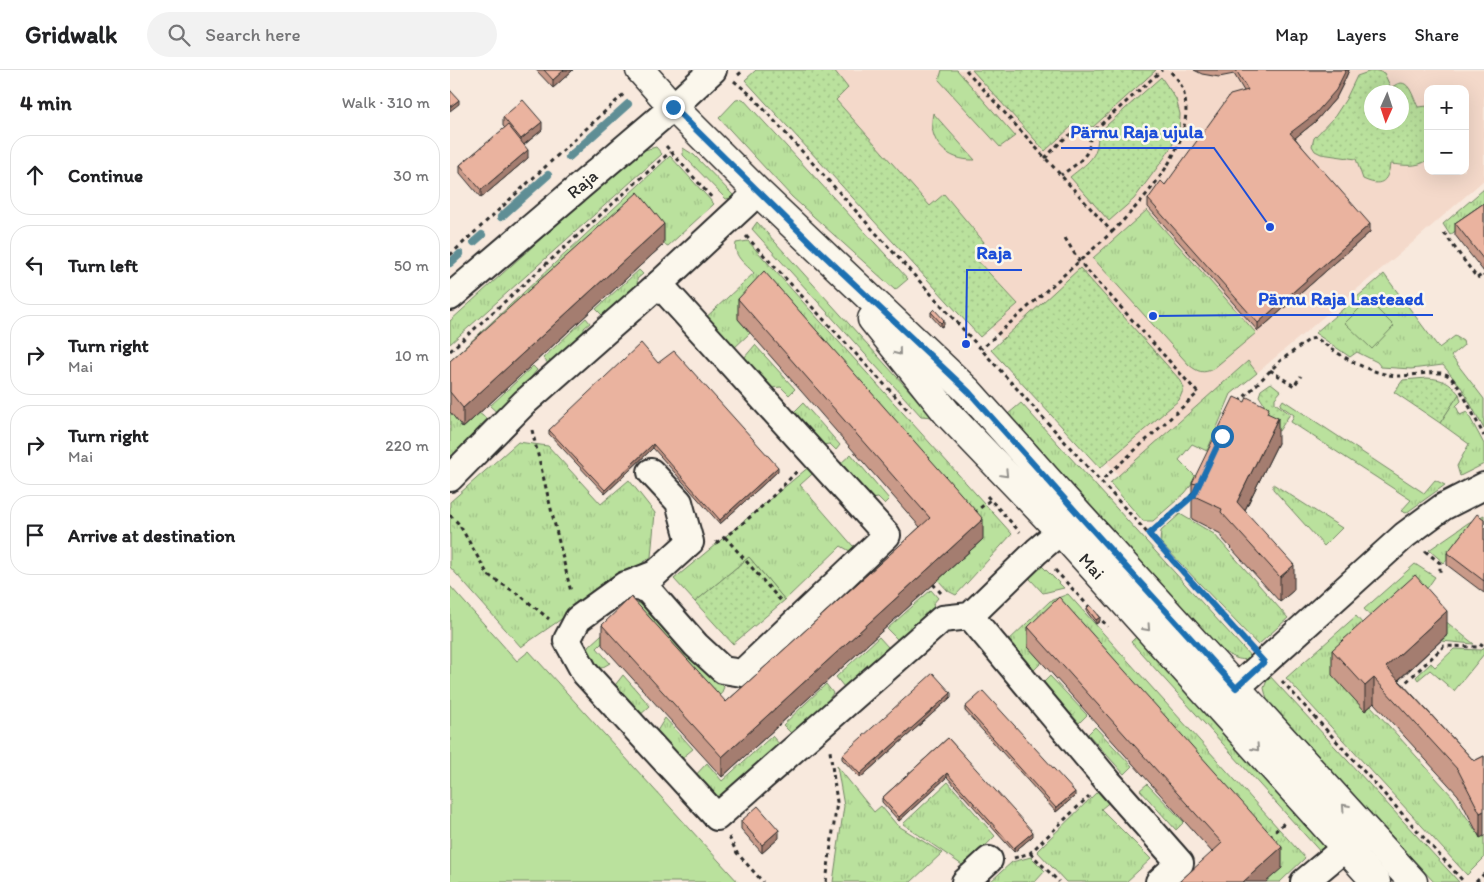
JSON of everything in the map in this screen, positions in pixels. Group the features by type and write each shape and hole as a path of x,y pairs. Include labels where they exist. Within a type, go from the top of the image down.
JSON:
{"street":[{"name":"Mai","path":"642,73 673,107 758,192 969,392 1069,523 1376,882"},
{"name":"Raja","path":"450,297 673,107 723,75"},
{"path":"450,478 525,402 659,284 758,192"},
{"path":"627,585 647,589 696,645 723,670 742,672 887,534 659,284"},
{"path":"651,472 679,502 690,542 655,574 625,585 573,630 585,673 717,817 942,619 970,616 1037,551 1069,523"},
{"path":"1236,688 1405,535 1443,507 1484,486"},
{"name":"Mai","path":"1069,523 1236,688 1413,882"},
{"path":"970,616 1106,779 1180,863 1159,882"},
{"path":"1304,882 1366,831"},
{"path":"966,882 1001,859"}],"path":[{"path":"966,70 1112,232"},
{"path":"1089,135 1162,70"},
{"path":"981,349 1112,232 1159,179 1179,143 1187,112 1180,83 1168,70"},
{"path":"450,254 642,73"},
{"path":"723,75 751,95 1464,882"},
{"path":"648,128 913,416"},
{"path":"1045,158 1064,139 1076,132 1084,132 1089,135"},
{"path":"1061,175 1087,155 1090,148 1089,135"},
{"path":"450,351 670,152"},
{"path":"1148,193 1155,197"},
{"path":"1444,233 1477,278 1483,274 1484,276"},
{"path":"1065,238 1079,261 1198,393 1101,481"},
{"path":"1238,403 1270,370 1310,339 1316,338 1340,355 1368,369 1397,376 1440,373 1448,376 1457,386 1484,436"},
{"path":"1270,370 1294,386 1301,376"},
{"path":"525,402 573,630"},
{"path":"710,547 725,537 776,494 812,453"},
{"path":"1149,534 1194,495 1198,486"},
{"path":"984,493 1109,628"},
{"path":"972,515 990,500"},
{"path":"450,515 460,524 488,575 521,596 546,616 573,630"},
{"path":"725,537 798,620"},
{"path":"1424,551 1440,563 1440,574"},
{"path":"1400,688 1444,646 1480,647 1484,641"},
{"path":"826,721 837,802 826,882"},
{"path":"1001,859 1030,853 1106,779"},
{"path":"1278,815 1291,830"},
{"path":"717,817 737,853 763,882"},
{"path":"1267,839 1285,822"},
{"path":"1030,853 1059,882"},
{"path":"1476,882 1484,874"}],"shaded area":[{"path":"769,70 1484,70 1484,180 1411,244 1125,483"}],"green space":[{"path":"756,70 834,70 848,88 836,100 930,206 944,194 984,242 975,258 1018,304 980,337 745,80"},
{"path":"942,70 957,70 1015,136 1000,147 939,80"},
{"path":"972,70 1156,70 1093,127 1073,125 1045,151"},
{"path":"1374,70 1384,73 1390,85 1364,85 1364,130 1409,130 1409,88 1418,107 1424,106 1424,162 1414,165 1390,164 1385,179 1382,182 1374,183 1363,179 1356,159 1321,154 1315,151 1312,146 1314,138 1335,116 1357,76"},
{"path":"1161,77 1176,99 1180,114 1179,134 1165,157 1134,199 1109,221 1070,177 1091,159 1098,142 1098,133"},
{"path":"743,99 908,279 895,290 792,197 719,118 736,100"},
{"path":"933,113 975,160 956,157 941,148 933,133"},
{"path":"656,147 662,154 450,344 450,321 637,152"},
{"path":"683,148 694,155 735,197 726,199 683,155"},
{"path":"670,156 714,204 668,246 664,244 450,382 450,361"},
{"path":"1484,189 1484,210 1450,235 1443,224"},
{"path":"1147,210 1256,333 1209,371 1201,372 1189,365 1093,258"},
{"path":"757,222 933,417 921,416 752,229"},
{"path":"748,241 1012,534 956,595 948,591 938,580 981,537 738,319 750,333 732,350 702,321 754,273 736,252 736,243"},
{"path":"1080,268 1181,381 1184,388 1179,400 1100,468 991,350"},
{"path":"639,270 643,274 637,279 638,290 607,320 596,309"},
{"path":"1384,274 1439,348 1455,336 1463,341 1464,345 1451,356 1484,399 1484,429 1463,390 1443,365 1411,369 1381,367 1377,362 1357,352 1350,357 1315,333"},
{"path":"1368,300 1394,326 1372,349 1345,323"},
{"path":"586,318 590,323 584,328 584,339 553,369 543,358"},
{"path":"755,345 795,389 789,395 781,387 771,388 744,358"},
{"path":"1248,361 1257,373 1231,394 1207,451 1192,444 1179,460 1197,478 1185,493 1153,521 1143,521 1110,483"},
{"path":"533,366 537,370 532,376 532,387 501,416 490,406"},
{"path":"1427,378 1445,382 1459,394 1440,423 1394,392 1403,380"},
{"path":"1271,383 1281,391 1275,398 1275,403 1290,414 1279,431 1256,418 1264,404 1259,396 1261,390"},
{"path":"1459,394 1461,401 1456,406 1460,415 1467,412 1484,444 1484,464 1460,476 1457,466 1469,444 1440,423"},
{"path":"1283,400 1424,493 1435,480 1445,485 1406,513 1401,511 1411,500 1291,422 1294,415 1280,405"},
{"path":"803,403 840,445 836,450 830,444 821,445 793,413"},
{"path":"1021,403 1252,658 1238,659 1219,647 1008,414"},
{"path":"450,412 463,428 479,413 487,419 481,425 479,437 450,460"},
{"path":"518,442 548,446 601,504 629,480 655,513 651,557 521,647 450,567 450,502"},
{"path":"851,454 889,499 884,504 878,498 870,499 840,464"},
{"path":"816,461 820,467 800,485 853,546 864,542 860,557 841,546 785,600 749,557 695,602 674,579"},
{"path":"1273,484 1342,528 1324,546 1273,489"},
{"path":"1180,514 1214,534 1288,618 1258,645 1160,542 1161,531"},
{"path":"1484,515 1484,529 1476,523 1444,563 1429,550 1468,523"},
{"path":"749,557 785,600 733,644 695,602"},
{"path":"1415,564 1435,577 1419,600 1474,644 1441,641 1447,636 1382,629 1364,609"},
{"path":"1036,566 1042,566 1064,588 1043,593 1030,579 1029,574"},
{"path":"450,586 517,661 529,651 738,882 450,882"},
{"path":"931,590 938,598 933,604 935,613 901,643 887,629"},
{"path":"1068,594 1305,858 1280,882 1266,882 1281,867 1042,662 1032,672 1006,643 1050,601"},
{"path":"636,603 650,606 724,687 718,701 634,611 597,648 610,663 596,671 585,653 589,646"},
{"path":"1356,616 1374,637 1365,711 1371,706 1453,797 1480,837 1484,836 1484,858 1467,875 1286,678"},
{"path":"879,637 888,647 883,652 883,661 848,692 836,677"},
{"path":"1136,637 1329,851 1324,856 1131,642"},
{"path":"1484,647 1484,654 1454,691 1430,670 1418,680 1416,677 1431,663 1435,667 1454,649 1481,650"},
{"path":"623,675 650,706 638,717 612,689"},
{"path":"1269,675 1459,882 1434,882 1267,700 1264,688"},
{"path":"1050,676 1087,715 1079,723 1043,683"},
{"path":"826,684 833,693 829,699 828,709 797,739 783,725"},
{"path":"665,718 693,749 677,762 654,736"},
{"path":"1095,727 1132,766 1124,774 1088,734"},
{"path":"772,736 782,747 719,799 712,796 692,779 707,763 722,781"},
{"path":"837,766 874,812 881,806 897,825 942,853 911,882 833,882 844,806"},
{"path":"948,782 995,836 965,867 903,824"},
{"path":"1147,784 1184,822 1176,830 1140,790"},
{"path":"1101,788 1112,800 1101,809 1151,859 1126,882 1066,882 1037,851"},
{"path":"1031,857 1045,871 1035,882 990,882 1012,862"}],"building":[{"path":"544,70 564,70 553,80"},
{"path":"1236,70 1346,70 1336,90 1315,114 1290,133 1370,224 1258,323 1148,199 1161,181 1165,185 1230,95 1248,90"},
{"path":"450,90 459,100 450,107"},
{"path":"523,100 542,122 521,139 503,117"},
{"path":"508,125 528,150 481,190 460,165"},
{"path":"638,192 664,224 463,408 450,392 450,361"},
{"path":"1484,203 1484,260 1455,223"},
{"path":"764,271 983,519 722,757 602,625 631,597 726,702 930,518 738,299"},
{"path":"934,309 944,320 941,323 931,312"},
{"path":"641,343 658,363 674,351 778,467 720,520 653,444 605,490 549,430"},
{"path":"1234,397 1245,402 1247,397 1269,408 1267,413 1278,418 1237,502 1294,565 1280,577 1221,512 1222,509 1192,495 1197,484 1192,483 1213,440 1222,445 1226,436 1217,432"},
{"path":"1477,514 1484,519 1484,581 1447,553"},
{"path":"1415,575 1447,611 1386,667 1474,761 1484,756 1484,811 1480,813 1458,770 1374,678 1365,686 1332,650"},
{"path":"1059,597 1282,847 1243,882 1179,882 1222,843 1028,627"},
{"path":"1090,605 1100,617 1096,620 1087,608"},
{"path":"933,673 951,693 860,774 842,755"},
{"path":"983,691 1075,792 1056,808 965,707"},
{"path":"948,738 1033,832 1014,848 947,773 899,817 882,798"},
{"path":"758,806 779,830 762,845 741,821"}],"waterway":[{"path":"569,157 628,104"},
{"path":"501,217 548,175"},
{"path":"474,242 482,235"},
{"path":"450,263 460,254"}],"place":[{"name":"Pärnu Raja ujula","path":"1270,227"},
{"name":"Pärnu Raja Lasteaed","path":"1153,316"},
{"name":"Raja","path":"966,344"}],"route":[{"path":"673,107 813,245 969,392 1236,688 1264,662 1149,534 1194,495 1222,436"}]}
